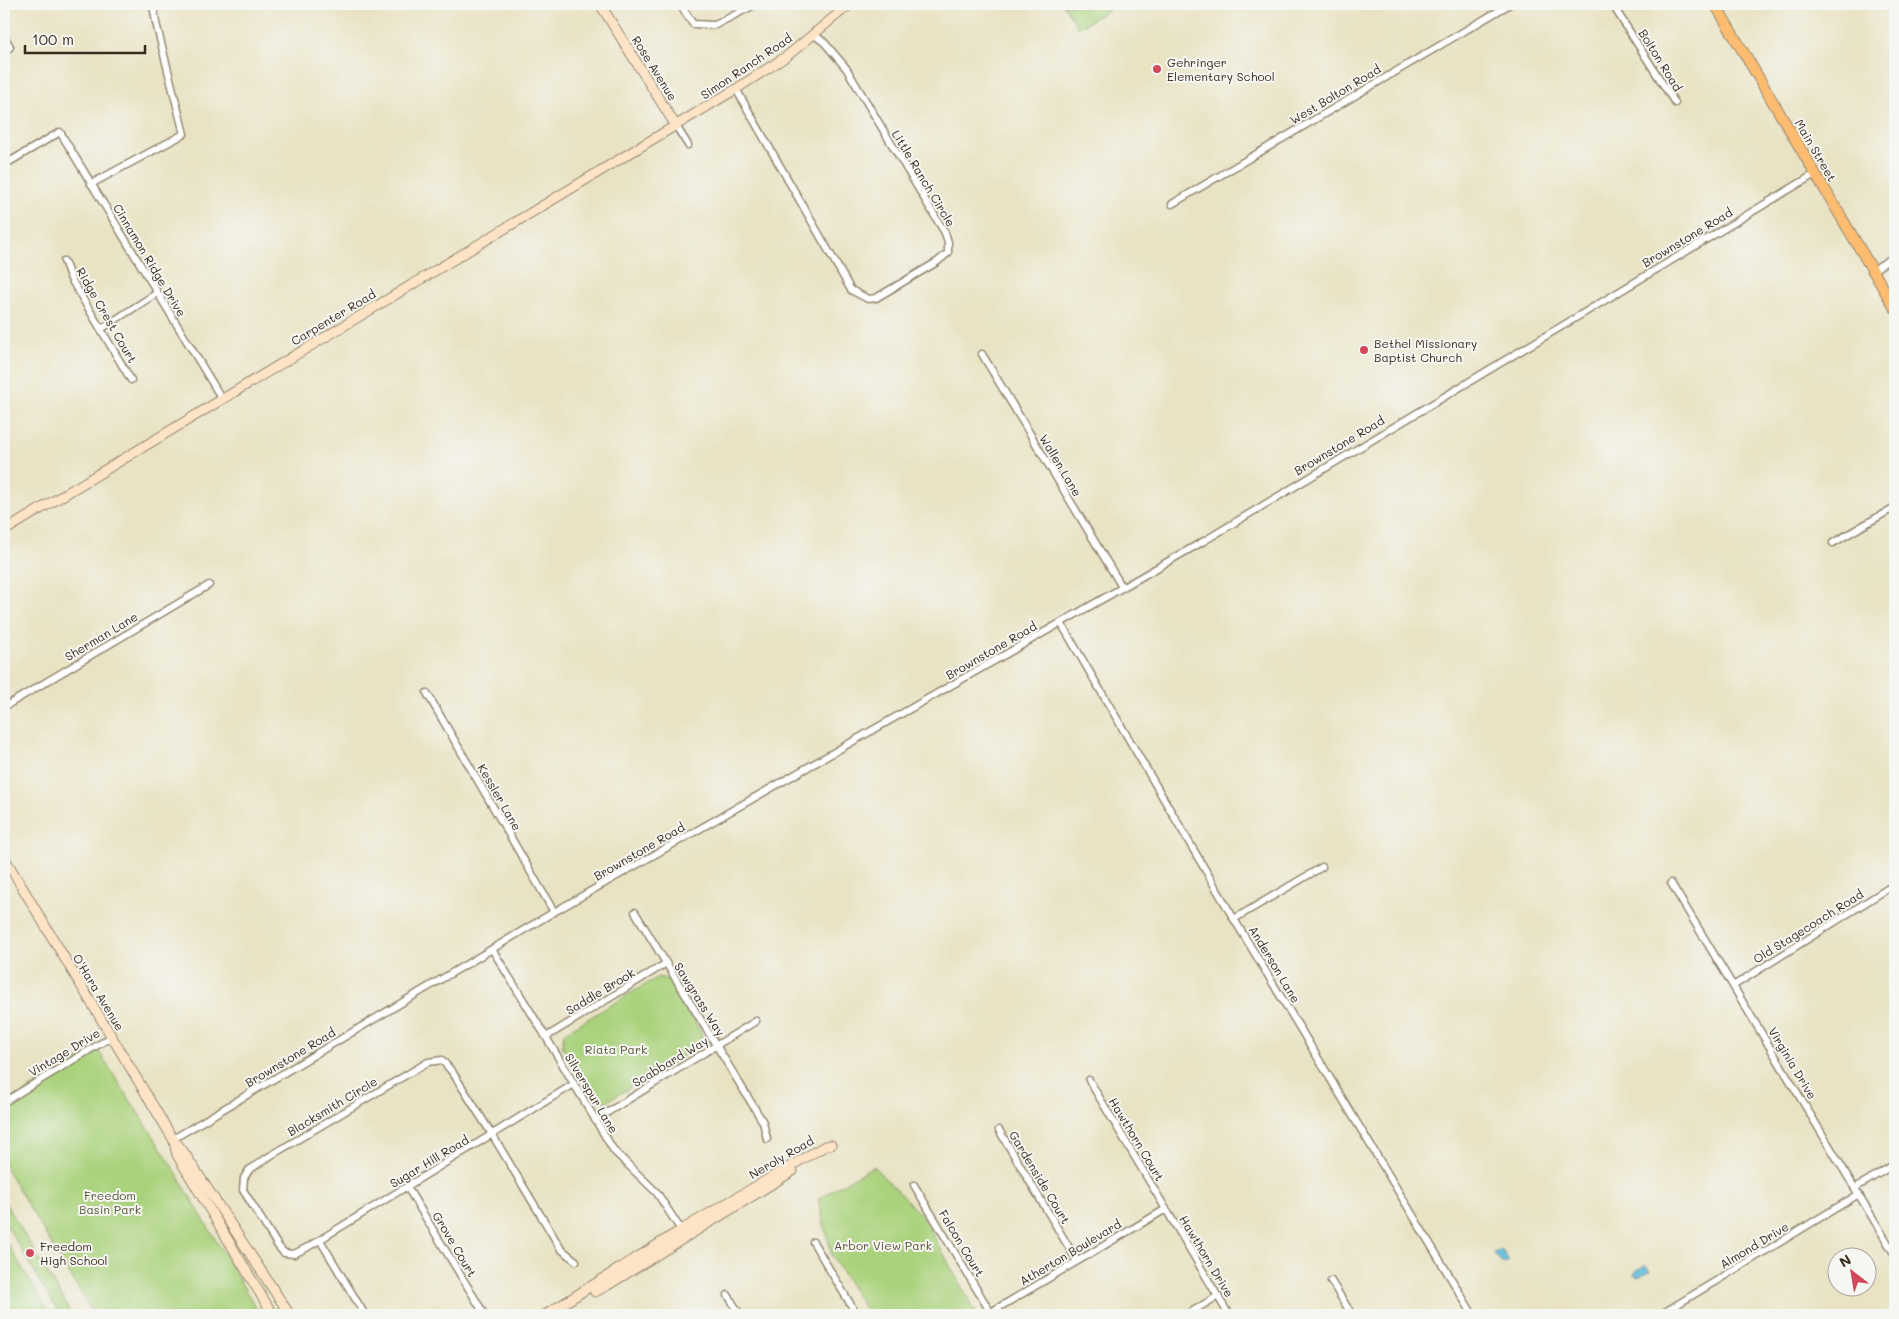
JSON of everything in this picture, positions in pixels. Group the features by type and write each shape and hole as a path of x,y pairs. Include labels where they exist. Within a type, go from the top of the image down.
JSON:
{"main road":[{"name":"Main Street","path":"1715,4 1895,308"}],"street":[{"path":"91,184 184,134 153,4"},
{"name":"Rose Avenue","path":"600,4 688,145"},
{"path":"680,4 693,24 715,25 756,4"},
{"name":"Simon Ranch Road","path":"676,126 787,56 850,4"},
{"name":"West Bolton Road","path":"1172,204 1510,4"},
{"name":"Bolton Road","path":"1612,4 1675,103"},
{"name":"Little Ranch Circle","path":"736,89 852,290 868,299 876,298 937,262 948,253 948,242 945,233 846,68 824,42 813,34"},
{"path":"4,36 10,48 4,52"},
{"name":"Carpenter Road","path":"4,531 676,126"},
{"name":"Cinnamon Ridge Drive","path":"4,165 60,132 222,399"},
{"name":"Brownstone Road","path":"173,1139 554,912 1204,541 1815,174"},
{"path":"1873,270 1895,256"},
{"name":"Ridge Crest Court","path":"64,261 70,278 131,380"},
{"path":"101,329 157,293"},
{"name":"Wallen Lane","path":"982,354 1122,588"},
{"path":"1833,543 1895,507"},
{"name":"Sherman Lane","path":"4,707 209,585"},
{"name":"Anderson Lane","path":"1061,623 1234,919 1472,1315"},
{"name":"Kessler Lane","path":"427,693 554,912"},
{"name":"O'Hara Avenue","path":"4,857 173,1139 183,1151 290,1315"},
{"path":"1234,919 1322,867"},
{"name":"Virginia Drive","path":"1671,883 1895,1254"},
{"name":"Old Stagecoach Road","path":"1733,986 1895,884"},
{"name":"Sawgrass Way","path":"635,912 665,964 764,1122 767,1139"},
{"name":"Silverspur Lane","path":"492,950 614,1151 657,1193 684,1234"},
{"name":"Saddle Brook","path":"546,1037 665,964"},
{"name":"Scabbard Way","path":"595,1120 756,1021"},
{"name":"Vintage Drive","path":"4,1102 111,1037"},
{"name":"Blacksmith Circle","path":"294,1254 284,1253 278,1246 244,1190 244,1178 249,1170 270,1156 394,1082 428,1062 442,1060 493,1136"},
{"name":"Hawthorn Court","path":"1089,1080 1166,1209"},
{"name":"Sugar Hill Road","path":"294,1254 493,1136 574,1084"},
{"name":"Gardenside Court","path":"999,1130 1077,1261"},
{"path":"493,1136 561,1249 576,1261"},
{"name":"O'Hara Avenue","path":"173,1139 177,1155 273,1315"},
{"name":"Neroly Road","path":"545,1315 684,1234 828,1151 831,1145 825,1146 684,1234 556,1315"},
{"path":"1855,1188 1895,1164"},
{"name":"Falcon Court","path":"914,1185 988,1314"},
{"name":"Grove Court","path":"407,1187 483,1312"},
{"name":"Almond Drive","path":"1660,1315 1859,1194"},
{"name":"Atherton Boulevard","path":"988,1314 1166,1209"},
{"name":"Hawthorn Drive","path":"1166,1209 1229,1315"},
{"path":"320,1240 365,1315"},
{"path":"813,1242 857,1315"},
{"path":"1331,1282 1352,1315"},
{"path":"728,1295 740,1315"},
{"path":"1186,1315 1218,1296"}],"green space":[{"path":"1063,4 1117,4 1078,28"},
{"name":"Riata Park","path":"658,977 670,980 702,1034 699,1046 606,1102 593,1097 562,1046 564,1033"},
{"name":"Freedom Basin Park","path":"97,1049 168,1159 260,1315 94,1315 4,1165 4,1105"},
{"name":"Arbor View Park","path":"873,1166 923,1217 976,1313 973,1315 869,1315 832,1256 818,1199"},
{"path":"4,1201 71,1315 60,1315 4,1221"},
{"path":"4,1238 51,1315 4,1315"}],"water":[{"path":"1501,1249 1509,1261 1503,1264 1494,1253"},
{"path":"1645,1265 1651,1270 1638,1277 1635,1275 1636,1271"}],"place":[{"name":"Gehringer Elementary School","path":"1157,69"},
{"name":"Bethel Missionary Baptist Church","path":"1364,350"},
{"name":"Freedom High School","path":"30,1253"}]}
